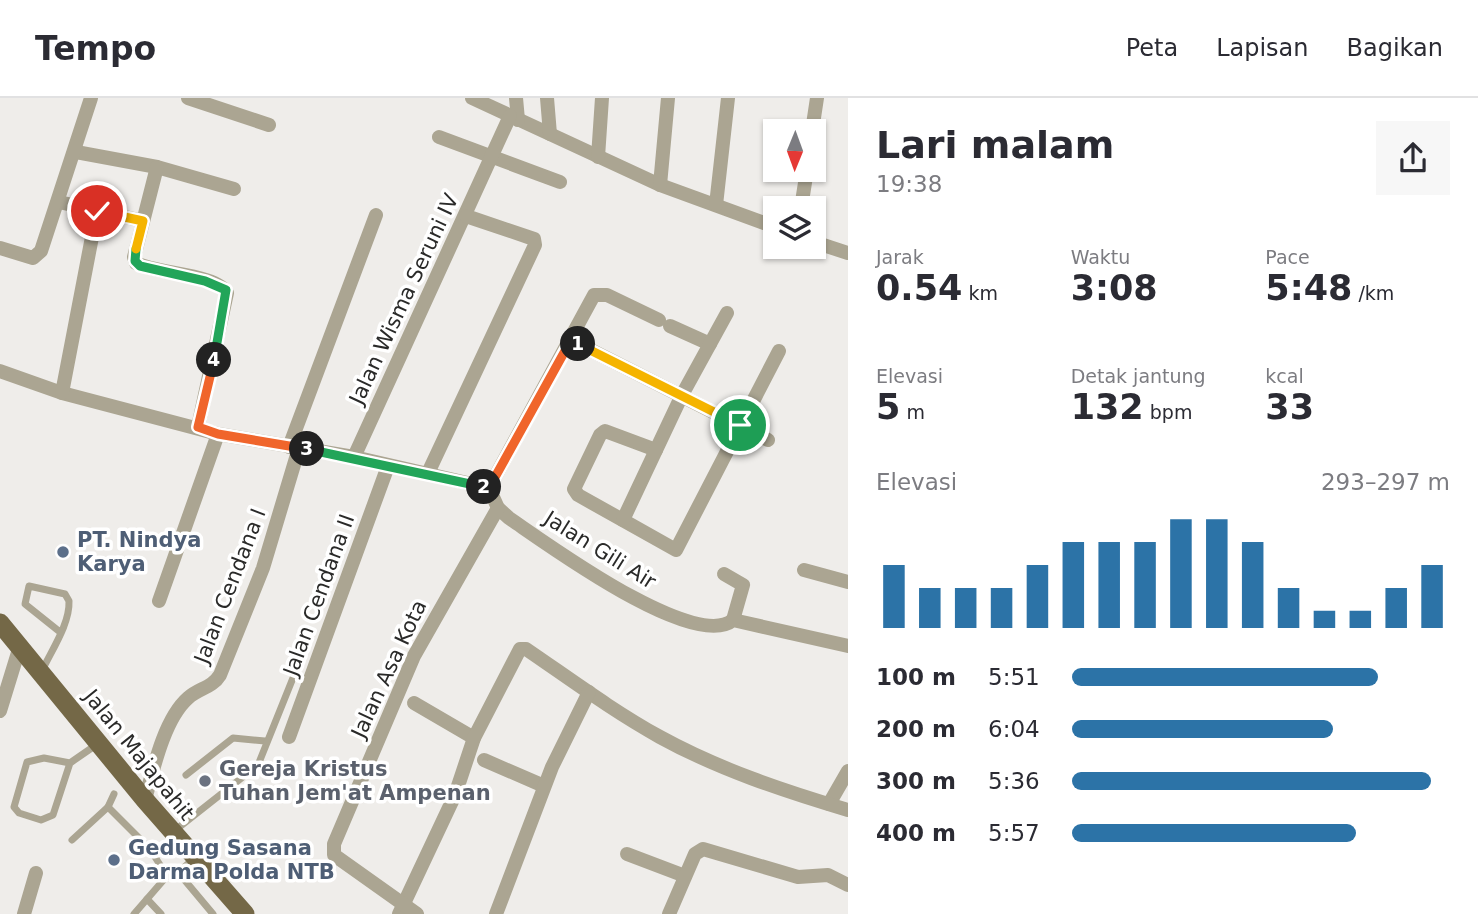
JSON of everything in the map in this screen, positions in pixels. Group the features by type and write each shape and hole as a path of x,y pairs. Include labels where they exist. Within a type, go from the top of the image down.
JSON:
{"main road":[{"name":"Jalan Majapahit","path":"0,623 145,800 245,914"}],"street":[{"path":"0,248 28,257 37,255 59,202 92,98"},
{"path":"188,98 269,125"},
{"path":"472,98 660,185 763,223"},
{"path":"514,118 516,98"},
{"path":"547,98 550,134"},
{"path":"598,156 602,98"},
{"path":"660,185 668,98"},
{"path":"716,205 728,98"},
{"path":"814,119 817,98"},
{"name":"Jalan Wisma Seruni IV","path":"354,457 492,158 514,118"},
{"path":"439,136 560,182"},
{"path":"76,152 157,167 234,189"},
{"path":"157,167 134,257 136,263 205,281 222,287 227,293 198,427"},
{"path":"59,202 143,221"},
{"path":"62,393 97,211"},
{"name":"Jalan Cendana I","path":"145,800 160,745 188,698 215,682 220,676 263,569 294,447 376,215"},
{"path":"428,473 535,245 534,239 523,233 466,216"},
{"path":"826,247 848,253"},
{"path":"489,488 596,294 607,295 710,344"},
{"path":"623,520 682,395 727,313"},
{"path":"571,340 768,440"},
{"path":"656,450 605,430 574,486 578,495 676,550 710,490 779,351"},
{"path":"0,371 62,393 218,434 354,457 489,488"},
{"path":"159,601 218,434"},
{"name":"Jalan Cendana II","path":"289,737 388,466"},
{"path":"489,488 498,508"},
{"name":"Jalan Gili Air","path":"498,508 621,592 657,609 714,626 726,626 733,620 848,646"},
{"name":"Jalan Asa Kota","path":"417,914 401,909 334,855 334,844 414,656 498,508"},
{"path":"804,570 848,582"},
{"path":"724,574 743,585 733,620"},
{"path":"0,711 20,646"},
{"path":"401,909 455,796 474,738 520,649 526,649 648,730 692,753 848,810"},
{"path":"496,914 544,786 589,692"},
{"path":"414,703 474,738"},
{"path":"484,760 544,786"},
{"path":"829,804 848,771"},
{"path":"669,914 698,851 710,850 798,877 828,876 848,885"},
{"path":"627,854 685,876"},
{"path":"24,914 36,873"}],"lane":[{"path":"42,672 60,632 69,608 67,597 32,585 28,587 25,604 60,632"},
{"path":"172,832 258,765 265,740 303,653"},
{"path":"186,775 233,738 265,740"},
{"path":"70,762 44,758 27,762 14,807 19,813 41,820 54,815 70,762 99,742"},
{"path":"72,840 108,807 114,794"},
{"path":"108,807 172,875 182,877 213,914"},
{"path":"134,914 172,875 194,858"},
{"path":"148,899 161,914"}],"place":[{"name":"PT. Nindya Karya","path":"63,552"},
{"name":"Gereja Kristus Tuhan Jem'at Ampenan","path":"205,781"},
{"name":"Gedung Sasana Darma Polda NTB","path":"114,860"}],"route":[{"path":"97,211 143,221 134,257 140,266 205,281 226,290 221,327 198,427 218,434 354,457 489,488 571,340 740,425"}]}
